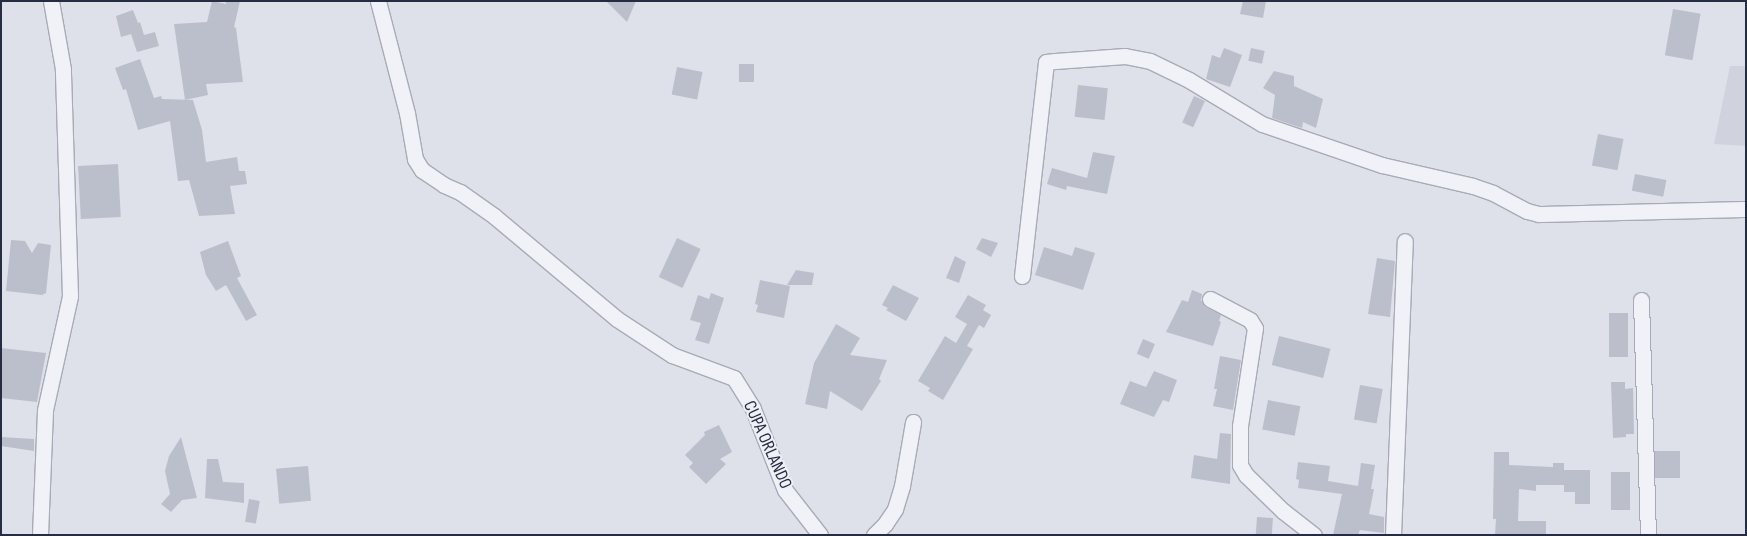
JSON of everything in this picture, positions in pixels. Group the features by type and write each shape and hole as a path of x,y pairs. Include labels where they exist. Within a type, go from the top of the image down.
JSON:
{"street":[{"path":"40,535 45,410 70,296 63,69 51,1"},
{"name":"CUPA ORLANDO","path":"378,1 407,113 416,159 422,170 460,192 494,216 617,319 672,355 734,378 754,410 785,490 820,535"},
{"path":"1022,276 1046,62 1055,61 1130,56 1150,61 1189,80 1262,124 1382,164 1473,186 1493,193 1527,211 1539,214 1746,209"},
{"path":"1393,535 1405,241"},
{"path":"1210,298 1250,320 1255,328 1240,426 1240,465 1246,476 1282,511 1314,535"},
{"path":"1641,300 1648,535"},
{"path":"874,535 885,524 895,509 902,486 913,422"}],"shaded area":[{"path":"1730,66 1746,66 1746,146 1714,144"}],"building":[{"path":"212,1 226,4 226,1 240,1 234,27 236,28 243,82 206,84 208,95 185,100 174,24 207,22"},
{"path":"606,1 636,1 627,22"},
{"path":"1243,1 1266,1 1263,18 1240,14"},
{"path":"1673,9 1701,14 1692,60 1665,55"},
{"path":"133,10 138,23 140,22 144,35 155,32 159,46 137,52 131,34 121,37 116,16"},
{"path":"1224,48 1242,55 1230,87 1206,79 1212,55 1220,58"},
{"path":"1251,48 1265,51 1262,64 1248,61"},
{"path":"140,59 154,98 161,96 162,99 193,100 202,130 206,162 237,157 239,171 245,171 247,184 230,186 235,214 199,216 189,180 178,181 170,121 138,130 126,89 123,90 115,68"},
{"path":"739,64 754,64 754,82 739,82"},
{"path":"677,67 703,72 697,99 672,94"},
{"path":"1274,71 1294,76 1294,86 1323,99 1316,128 1303,122 1302,128 1272,118 1275,95 1263,88"},
{"path":"1078,85 1108,88 1104,120 1075,117"},
{"path":"1194,96 1205,101 1193,127 1182,122"},
{"path":"1598,134 1624,139 1617,170 1592,165"},
{"path":"1093,152 1115,156 1107,194 1067,186 1066,190 1047,184 1052,168 1087,178"},
{"path":"118,164 121,217 81,219 78,166"},
{"path":"1635,174 1666,180 1663,197 1632,191"},
{"path":"677,238 701,249 682,288 659,277"},
{"path":"982,238 998,243 991,257 976,249"},
{"path":"11,240 25,241 32,253 38,243 51,245 46,293 42,295 6,291"},
{"path":"228,241 241,276 237,278 257,315 246,321 226,285 216,291 206,275 200,252"},
{"path":"1044,247 1072,256 1075,247 1095,253 1083,290 1035,275"},
{"path":"955,256 966,262 959,283 946,278"},
{"path":"1377,258 1395,261 1390,317 1368,314"},
{"path":"796,270 814,273 812,285 787,285"},
{"path":"760,280 790,286 784,318 756,312 758,305 755,304"},
{"path":"893,285 919,298 906,321 886,310 888,308 882,305"},
{"path":"1192,290 1202,294 1201,300 1205,307 1221,315 1219,321 1221,322 1213,346 1166,332 1182,300 1188,302"},
{"path":"711,293 724,298 709,344 695,340 701,323 690,320 698,295 709,299"},
{"path":"968,295 986,305 983,310 991,315 984,328 979,325 967,346 973,349 943,400 928,391 930,388 918,381 945,336 956,343 967,324 955,317"},
{"path":"1609,313 1628,313 1628,357 1609,357"},
{"path":"836,324 860,338 850,355 887,360 879,379 881,381 862,411 830,391 827,409 805,404 814,363"},
{"path":"1279,336 1330,349 1323,378 1272,365"},
{"path":"1143,339 1155,344 1149,359 1137,354"},
{"path":"1,348 46,353 37,402 1,398"},
{"path":"1220,356 1241,360 1233,410 1213,406 1217,389 1214,389"},
{"path":"1154,371 1177,380 1169,402 1163,400 1154,417 1120,404 1130,381 1146,387"},
{"path":"1611,382 1625,382 1625,389 1633,388 1634,434 1626,434 1626,437 1613,438"},
{"path":"1360,385 1383,389 1377,423 1354,419"},
{"path":"1268,400 1300,406 1295,436 1262,429"},
{"path":"719,425 732,452 720,459 726,464 706,484 689,467 693,463 685,455 705,435 704,432"},
{"path":"1220,433 1231,434 1230,484 1191,478 1194,455 1217,459"},
{"path":"1,437 34,439 34,451 1,446"},
{"path":"181,437 197,498 182,500 171,512 161,504 170,494 165,471 169,456"},
{"path":"1655,451 1680,451 1680,478 1655,478"},
{"path":"1494,452 1509,452 1509,465 1553,467 1553,463 1564,463 1564,470 1590,470 1590,504 1575,504 1575,492 1564,492 1564,485 1536,485 1536,491 1519,489 1518,521 1546,521 1546,535 1495,535 1496,519 1493,519"},
{"path":"207,459 218,459 223,482 244,483 244,503 205,498"},
{"path":"1298,462 1330,466 1328,481 1358,486 1361,463 1375,465 1371,489 1374,489 1369,514 1384,517 1384,533 1360,530 1358,535 1333,535 1342,494 1298,488 1299,480 1296,479"},
{"path":"308,466 311,501 279,504 276,469"},
{"path":"1611,472 1630,472 1630,510 1611,510"},
{"path":"249,499 260,501 256,524 245,522"},
{"path":"1257,517 1273,518 1272,535 1256,535"}]}
